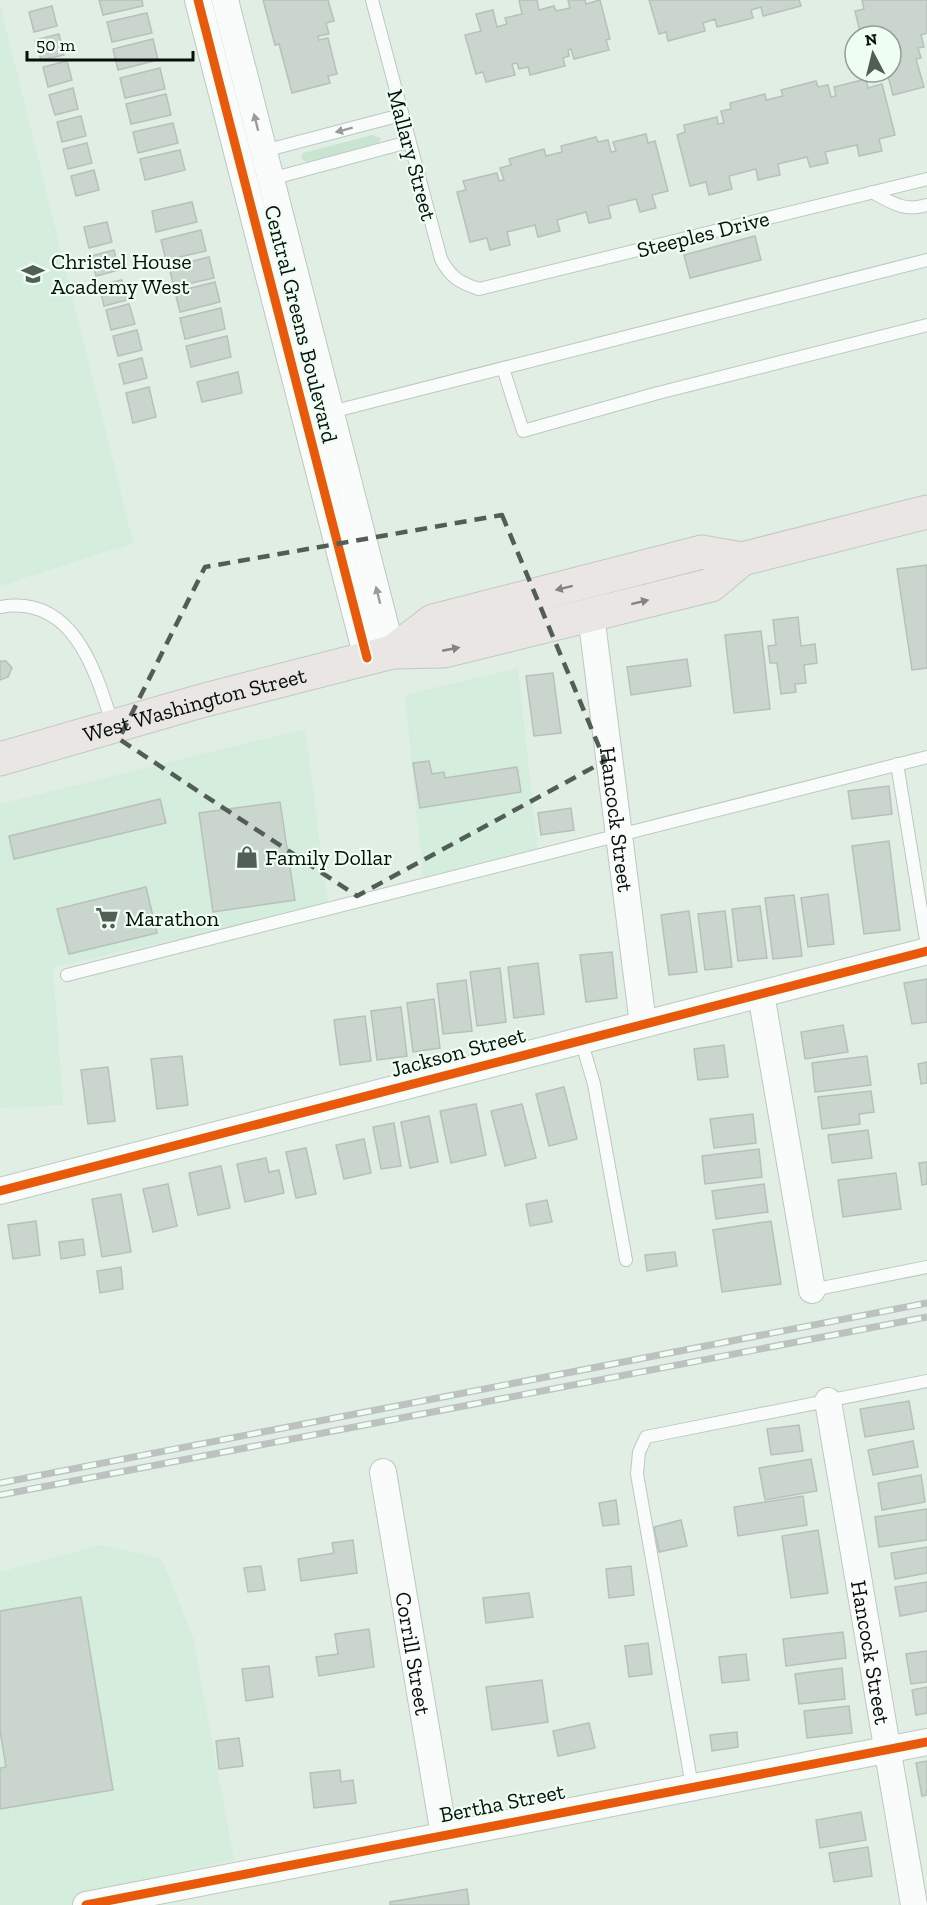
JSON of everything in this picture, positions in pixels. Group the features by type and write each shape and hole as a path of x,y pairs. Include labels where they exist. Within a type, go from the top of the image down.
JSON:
{"main road":[{"name":"West Washington Street","path":"380,655 433,621 702,552 742,559 927,512"},
{"name":"West Washington Street","path":"0,759 201,701 380,655 444,651 711,585 742,559"}],"street":[{"name":"Central Greens Boulevard","path":"198,0 246,186 380,655"},
{"name":"Central Greens Boulevard","path":"225,0 331,412 380,655"},
{"name":"Hancock Street","path":"591,615 643,1024"},
{"name":"Jackson Street","path":"0,1191 927,951"},
{"path":"761,994 812,1290"},
{"name":"Hancock Street","path":"828,1401 914,1905"},
{"name":"Corrill Street","path":"383,1472 444,1835"},
{"name":"Bertha Street","path":"86,1905 927,1742"}],"lane":[{"name":"Mallary Street","path":"372,0 441,259 449,274 462,284 479,289"},
{"path":"238,157 401,115"},
{"path":"246,186 408,142"},
{"name":"Steeples Drive","path":"479,289 927,179"},
{"path":"872,192 903,208 914,209 927,205"},
{"path":"331,412 927,260"},
{"path":"504,368 523,430 927,326"},
{"path":"0,607 27,606 56,618 81,642 96,671 113,727"},
{"path":"67,975 927,757"},
{"path":"897,764 927,946"},
{"path":"580,1040 594,1084 626,1260"},
{"path":"812,1290 927,1267"},
{"path":"692,1786 637,1474 639,1452 646,1437 927,1381"}],"highlighted area":[{"path":"502,515 605,761 357,896 119,739 205,567"}],"shaded area":[{"name":"Christel House Academy West","path":"0,4 133,543 0,586"},
{"path":"372,135 381,138 379,143 306,162 301,158 303,153"},
{"path":"518,668 538,852 432,878 423,876 405,695"},
{"path":"305,729 328,905 53,967 63,1105 0,1108 0,804"},
{"path":"101,1545 162,1559 193,1638 234,1860 150,1878 153,1905 0,1905 0,1572"}],"building":[{"path":"99,0 142,0 143,6 103,15"},
{"path":"263,0 328,0 334,21 326,23 329,34 318,36 319,40 328,38 337,74 328,76 330,83 292,93 279,44 275,45"},
{"path":"519,0 537,0 539,10 554,6 556,11 570,8 568,0 585,0 586,4 600,0 610,39 606,40 609,50 574,59 571,49 568,50 569,56 563,58 565,66 530,75 528,67 519,69 517,63 512,64 515,75 486,82 483,72 476,74 465,35 481,31 476,14 493,10 497,27 507,24 505,18 522,14"},
{"path":"649,0 799,0 801,6 763,16 761,7 751,10 753,18 717,27 715,19 703,23 705,31 668,41 666,32 659,34"},
{"path":"862,0 927,0 927,33 921,35 924,47 918,48 921,58 916,59 924,87 893,95 890,84 903,84 903,24 858,24 855,11 864,9"},
{"path":"52,6 57,26 34,32 29,12"},
{"path":"147,13 152,33 112,42 107,22"},
{"path":"59,34 64,55 41,60 35,40"},
{"path":"153,39 158,60 118,70 113,49"},
{"path":"67,61 72,80 48,87 43,67"},
{"path":"160,68 165,89 125,98 120,78"},
{"path":"816,81 818,87 828,85 831,97 836,96 834,87 846,84 867,84 868,88 882,84 895,135 879,139 882,151 859,156 857,145 825,152 828,163 810,167 807,157 778,164 780,175 758,180 756,169 729,176 732,189 709,195 706,182 690,186 677,135 685,132 684,125 717,117 718,124 724,123 721,111 731,109 730,103 765,94 766,100 783,96 781,90"},
{"path":"73,88 78,109 55,115 49,95"},
{"path":"166,94 171,115 131,124 126,104"},
{"path":"81,116 86,136 62,142 57,122"},
{"path":"173,123 178,143 138,153 133,132"},
{"path":"646,134 648,143 655,141 668,191 652,195 656,208 640,212 636,199 608,206 611,218 589,223 586,212 557,220 560,231 538,237 535,225 507,232 510,245 490,250 487,238 470,242 457,192 466,190 463,181 497,173 499,181 504,180 500,168 511,165 509,159 544,149 546,156 562,152 561,146 596,137 598,142 608,140 611,152 616,151 613,142"},
{"path":"87,143 92,163 68,169 63,149"},
{"path":"180,150 185,170 145,180 140,159"},
{"path":"94,170 99,190 76,196 71,176"},
{"path":"192,202 197,222 156,232 152,211"},
{"path":"107,222 112,242 89,248 84,227"},
{"path":"201,230 206,251 166,260 161,240"},
{"path":"755,236 761,260 690,278 684,255"},
{"path":"114,250 119,270 96,276 91,256"},
{"path":"209,257 214,278 174,287 169,267"},
{"path":"122,280 127,300 104,306 99,285"},
{"path":"215,282 220,302 180,312 175,292"},
{"path":"129,304 135,324 111,330 106,310"},
{"path":"221,308 225,329 185,339 180,318"},
{"path":"137,330 142,350 118,356 113,336"},
{"path":"227,336 231,357 191,367 186,346"},
{"path":"142,358 147,378 124,384 119,364"},
{"path":"238,372 242,393 202,402 197,382"},
{"path":"149,387 156,417 133,423 126,393"},
{"path":"927,565 927,668 912,670 897,569"},
{"path":"798,617 801,646 815,644 817,663 804,665 806,683 795,684 796,692 781,694 777,663 770,663 768,646 776,645 773,620"},
{"path":"761,631 770,709 734,713 725,635"},
{"path":"687,659 691,686 631,695 627,667"},
{"path":"0,661 6,661 12,668 8,677 0,680"},
{"path":"553,673 561,733 534,736 526,676"},
{"path":"429,761 432,774 444,772 445,778 517,767 521,792 420,808 413,763"},
{"path":"889,786 892,814 852,819 848,791"},
{"path":"160,799 166,823 14,859 9,836"},
{"name":"Family Dollar","path":"280,802 295,900 213,912 199,813"},
{"path":"571,808 574,830 541,835 538,813"},
{"path":"889,841 900,930 864,934 852,846"},
{"name":"Marathon","path":"146,887 157,933 69,954 57,909"},
{"path":"828,894 834,944 808,947 801,898"},
{"path":"794,895 802,956 773,959 765,898"},
{"path":"760,906 767,958 738,961 732,909"},
{"path":"689,911 697,972 669,975 661,915"},
{"path":"725,911 732,967 705,970 698,914"},
{"path":"612,952 617,998 586,1002 580,955"},
{"path":"538,963 544,1014 514,1018 508,967"},
{"path":"500,968 506,1022 477,1026 470,972"},
{"path":"927,979 927,1022 912,1024 904,983"},
{"path":"466,980 472,1031 443,1034 437,984"},
{"path":"434,999 440,1048 413,1052 407,1003"},
{"path":"401,1007 407,1056 377,1060 371,1011"},
{"path":"365,1016 371,1061 340,1065 334,1020"},
{"path":"843,1025 848,1052 805,1059 801,1032"},
{"path":"724,1045 728,1077 698,1080 694,1049"},
{"path":"182,1056 188,1105 157,1109 151,1059"},
{"path":"867,1056 871,1085 815,1092 812,1063"},
{"path":"927,1062 927,1083 921,1084 918,1064"},
{"path":"108,1067 115,1121 88,1124 81,1070"},
{"path":"564,1087 577,1139 549,1146 536,1094"},
{"path":"871,1091 874,1112 859,1114 860,1124 822,1129 818,1097"},
{"path":"476,1104 486,1155 451,1163 440,1111"},
{"path":"522,1104 536,1158 505,1166 491,1111"},
{"path":"753,1114 756,1143 714,1148 710,1119"},
{"path":"429,1116 438,1162 410,1168 401,1122"},
{"path":"394,1123 401,1166 381,1169 373,1127"},
{"path":"868,1130 872,1158 832,1163 828,1135"},
{"path":"364,1139 371,1173 344,1179 336,1145"},
{"path":"306,1148 316,1194 296,1198 286,1152"},
{"path":"759,1149 762,1177 705,1184 702,1156"},
{"path":"266,1158 269,1172 279,1170 284,1193 245,1202 237,1164"},
{"path":"927,1162 927,1184 922,1185 919,1163"},
{"path":"221,1166 230,1208 198,1215 189,1173"},
{"path":"896,1173 901,1209 843,1217 838,1180"},
{"path":"168,1184 177,1226 153,1232 143,1189"},
{"path":"764,1184 768,1212 716,1219 712,1191"},
{"path":"121,1194 131,1252 102,1257 92,1199"},
{"path":"547,1200 552,1222 530,1226 526,1204"},
{"path":"36,1221 40,1255 13,1259 8,1225"},
{"path":"771,1221 781,1284 722,1292 713,1230"},
{"path":"83,1239 85,1255 61,1259 59,1242"},
{"path":"675,1252 677,1266 647,1271 645,1255"},
{"path":"121,1267 123,1289 100,1293 97,1271"},
{"path":"909,1401 914,1429 865,1437 860,1409"},
{"path":"799,1425 803,1451 771,1455 767,1429"},
{"path":"913,1441 918,1467 873,1475 868,1450"},
{"path":"811,1459 817,1491 765,1500 759,1468"},
{"path":"921,1475 925,1502 882,1510 878,1483"},
{"path":"803,1496 807,1525 738,1536 734,1507"},
{"path":"616,1500 619,1524 603,1526 599,1503"},
{"path":"927,1509 927,1540 879,1547 875,1517"},
{"path":"681,1520 687,1546 659,1552 654,1527"},
{"path":"818,1530 828,1593 791,1598 782,1536"},
{"path":"353,1540 357,1573 301,1581 298,1559 334,1553 332,1543"},
{"path":"927,1547 927,1573 895,1579 891,1553"},
{"path":"261,1566 265,1590 248,1592 244,1568"},
{"path":"631,1566 634,1595 609,1598 606,1569"},
{"path":"927,1582 927,1611 900,1616 895,1587"},
{"path":"529,1593 533,1617 486,1623 483,1598"},
{"path":"81,1597 113,1790 0,1809 0,1768 6,1767 0,1730 0,1611"},
{"path":"369,1629 374,1667 319,1676 316,1657 338,1654 335,1634"},
{"path":"843,1632 846,1658 786,1666 783,1639"},
{"path":"648,1643 652,1674 629,1677 625,1646"},
{"path":"927,1651 927,1682 911,1684 906,1654"},
{"path":"746,1654 749,1680 722,1683 719,1657"},
{"path":"269,1666 273,1697 246,1701 242,1669"},
{"path":"842,1668 845,1699 799,1704 795,1674"},
{"path":"542,1680 548,1722 492,1730 486,1687"},
{"path":"927,1687 927,1713 916,1715 912,1690"},
{"path":"849,1706 852,1733 807,1738 804,1711"},
{"path":"589,1723 595,1748 558,1756 553,1731"},
{"path":"737,1732 738,1747 712,1751 710,1735"},
{"path":"239,1738 243,1766 219,1769 216,1741"},
{"path":"927,1761 927,1795 922,1796 916,1763"},
{"path":"340,1770 341,1782 353,1780 356,1803 314,1808 310,1773"},
{"path":"861,1812 866,1840 820,1848 816,1820"},
{"path":"868,1847 872,1876 834,1882 829,1853"},
{"path":"467,1889 469,1905 390,1905 390,1902"}],"railway":[{"path":"0,1483 927,1303"},
{"path":"0,1495 927,1317"}],"cycle path":[{"path":"198,0 367,658"},
{"path":"0,1191 927,951"},
{"path":"86,1905 927,1742"}],"place":[{"name":"Christel House Academy West","path":"33,274"},
{"name":"Family Dollar","path":"247,857"},
{"name":"Marathon","path":"107,918"}]}
